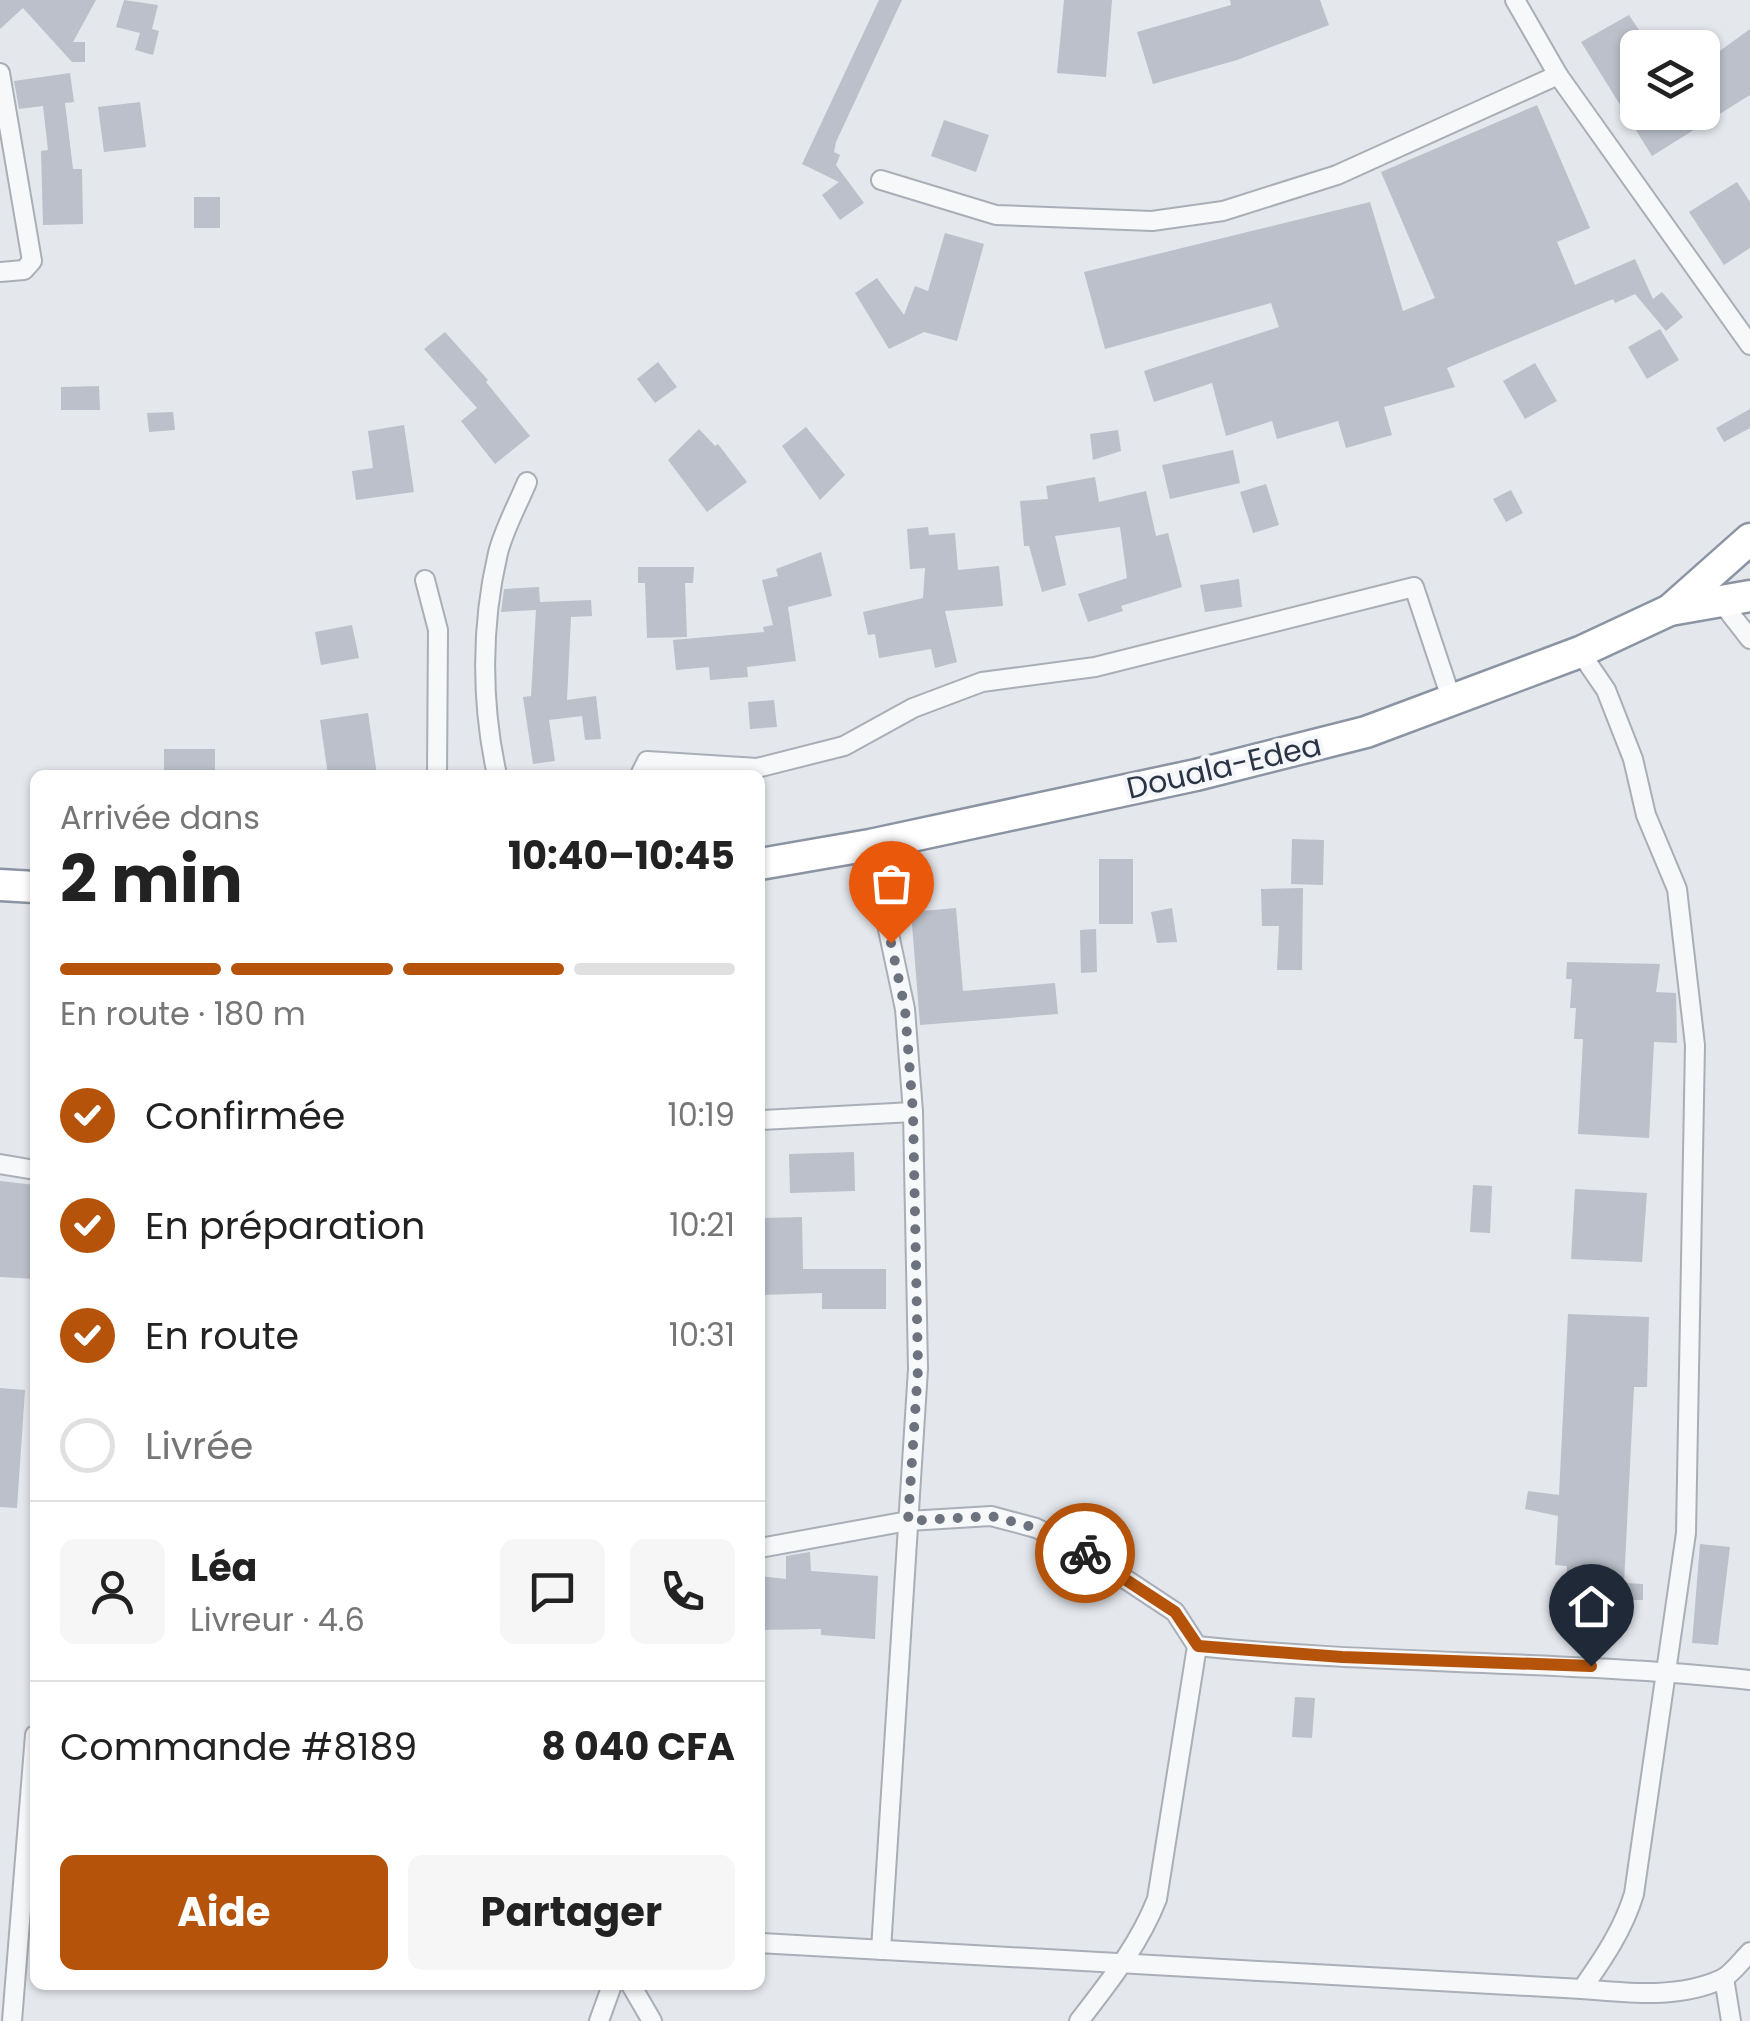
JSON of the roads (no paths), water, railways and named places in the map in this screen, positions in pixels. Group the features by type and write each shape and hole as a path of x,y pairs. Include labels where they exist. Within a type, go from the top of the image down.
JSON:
{"highway":[{"name":"Douala-Edea","path":"765,863 870,845 1280,757 1452,701 1580,652 1670,610 1750,540"},
{"name":"Douala-Edea","path":"1670,610 1736,600"},
{"path":"0,885 30,887"}],"street":[{"path":"1514,0 1558,75 1742,315 1750,345"},
{"path":"0,74 32,261 24,270 0,272"},
{"path":"881,180 996,215 1152,222 1205,214 1337,175 1558,75"},
{"path":"496,770 483,704 489,624 498,552 528,482"},
{"path":"425,580 438,630 438,770"},
{"path":"642,770 646,761 757,768 844,746 912,708 982,682 1094,667 1414,587 1452,701"},
{"path":"1736,600 1750,640"},
{"path":"1580,652 1606,690 1633,759 1646,815 1677,889 1695,1045 1686,1533 1634,1894 1626,1921 1582,1990"},
{"path":"870,845 905,1009 913,1112 918,1369 881,1950"},
{"path":"765,1120 913,1112"},
{"path":"0,1164 30,1169"},
{"path":"765,1547 908,1521 991,1516 1036,1528 1086,1553 1175,1612 1198,1646 1157,1899 1146,1928 1079,2021"},
{"path":"1198,1646 1342,1657 1666,1671 1750,1680"},
{"path":"12,2021 29,1881"},
{"path":"765,1942 1644,1994 1724,1978 1750,1952"},
{"path":"1724,1978 1731,2021"},
{"path":"600,2021 610,1990"},
{"path":"634,1990 652,2021"}]}
